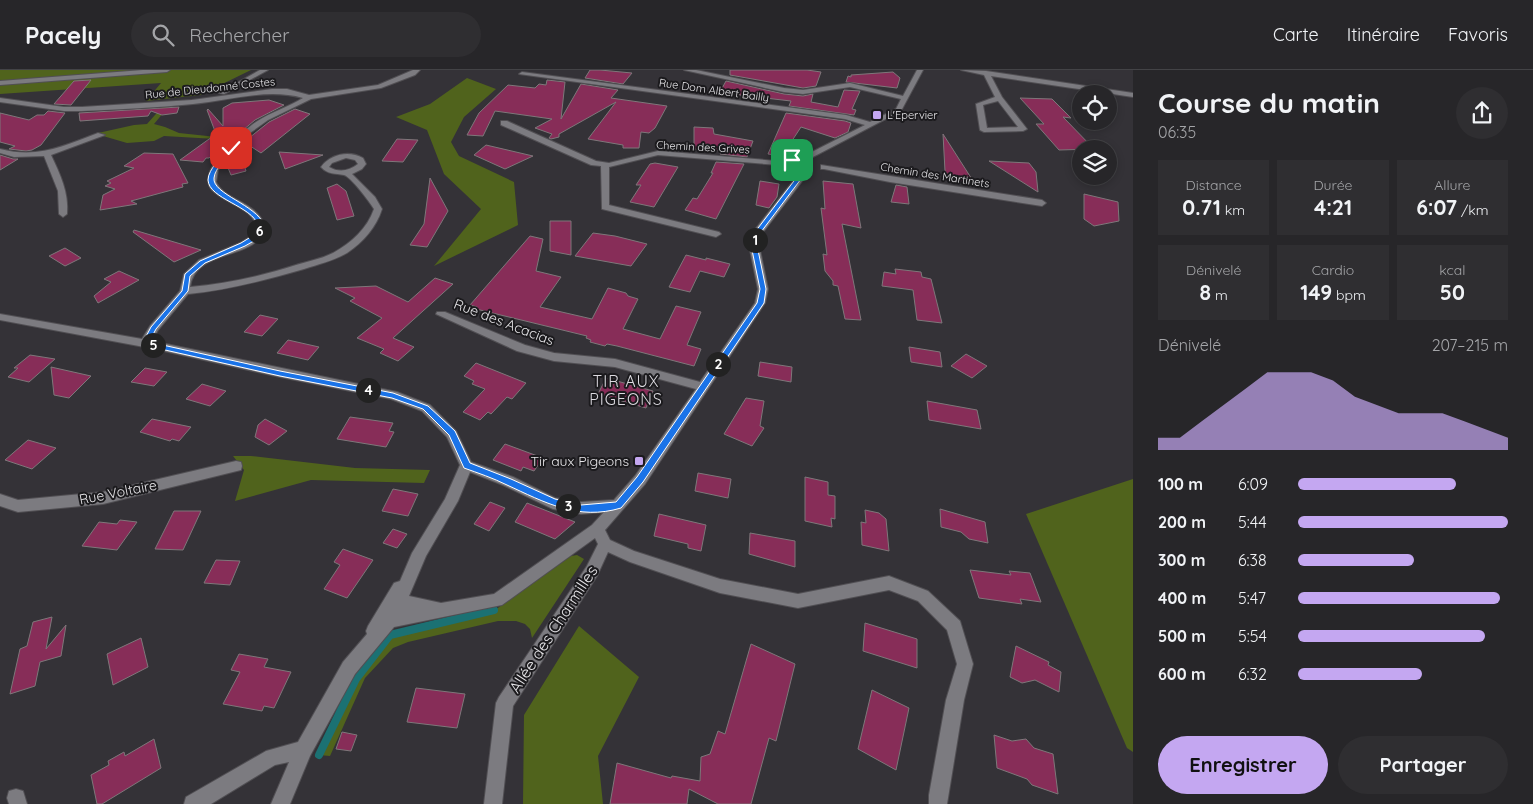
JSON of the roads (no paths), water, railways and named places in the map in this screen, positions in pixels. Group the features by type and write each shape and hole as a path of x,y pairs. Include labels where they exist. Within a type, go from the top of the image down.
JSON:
{"street":[{"path":"0,83 167,70"},
{"path":"213,98 265,70"},
{"name":"Rue de Dieudonné Costes","path":"0,100 64,109 82,109 192,102 272,91 287,91 309,97 379,86 413,74 417,70"},
{"path":"687,70 784,90 803,92 850,85 905,98"},
{"path":"388,614 444,610 497,600 597,529 640,480 760,303 763,289 755,250 755,236 803,174 821,171 824,167 815,156 899,110 917,70"},
{"path":"964,70 1133,95"},
{"path":"986,73 999,98 1023,129 984,130 979,104 999,98"},
{"name":"Rue Dom Albert Bailly","path":"522,74 846,117 872,125"},
{"path":"140,342 185,291 187,276 202,262 243,245 257,236 261,225 259,219 251,211 233,202 213,187 211,179 216,167 238,140 252,128 309,97"},
{"name":"Chemin des Grives","path":"504,123 594,163 605,164 658,153 795,160 815,156"},
{"path":"0,151 14,155 47,154 101,135"},
{"path":"351,156 357,147"},
{"path":"47,154 57,177 65,205 63,214"},
{"path":"351,156 360,159 362,164 358,169 347,173 330,172 325,167 334,159 351,156"},
{"path":"795,160 803,174"},
{"path":"605,164 605,207 716,234"},
{"name":"Chemin des Martinets","path":"824,167 890,180 1042,203"},
{"path":"185,291 209,289 326,259 354,243 376,218 378,209 372,199 347,173"},
{"name":"Rue des Acacias","path":"441,314 521,348 554,357 615,363 703,386"},
{"path":"0,317 140,342 280,373 393,395 426,408 452,434 466,466 508,481 553,503 581,508 618,505"},
{"name":"Rue Voltaire","path":"0,500 18,506 103,498 236,466"},
{"path":"280,804 300,757 349,668 365,649 388,614 451,501 466,466"},
{"path":"597,529 606,544 630,556 720,586 798,602 889,583 923,596 954,626 965,664 955,700 938,794 938,804"},
{"name":"Allée des Charmilles","path":"493,804 505,703 592,571 606,544"},
{"path":"388,614 400,601 421,552"},
{"path":"400,601 444,610"},
{"path":"193,804 272,757 300,757"}],"waterway":[{"path":"319,755 356,679 390,635 494,610"}],"place":[{"name":"L'Epervier","path":"877,115"},
{"name":"Tir aux Pigeons","path":"639,461"}],"district":[{"name":"TIR AUX PIGEONS","path":"626,390"}]}
